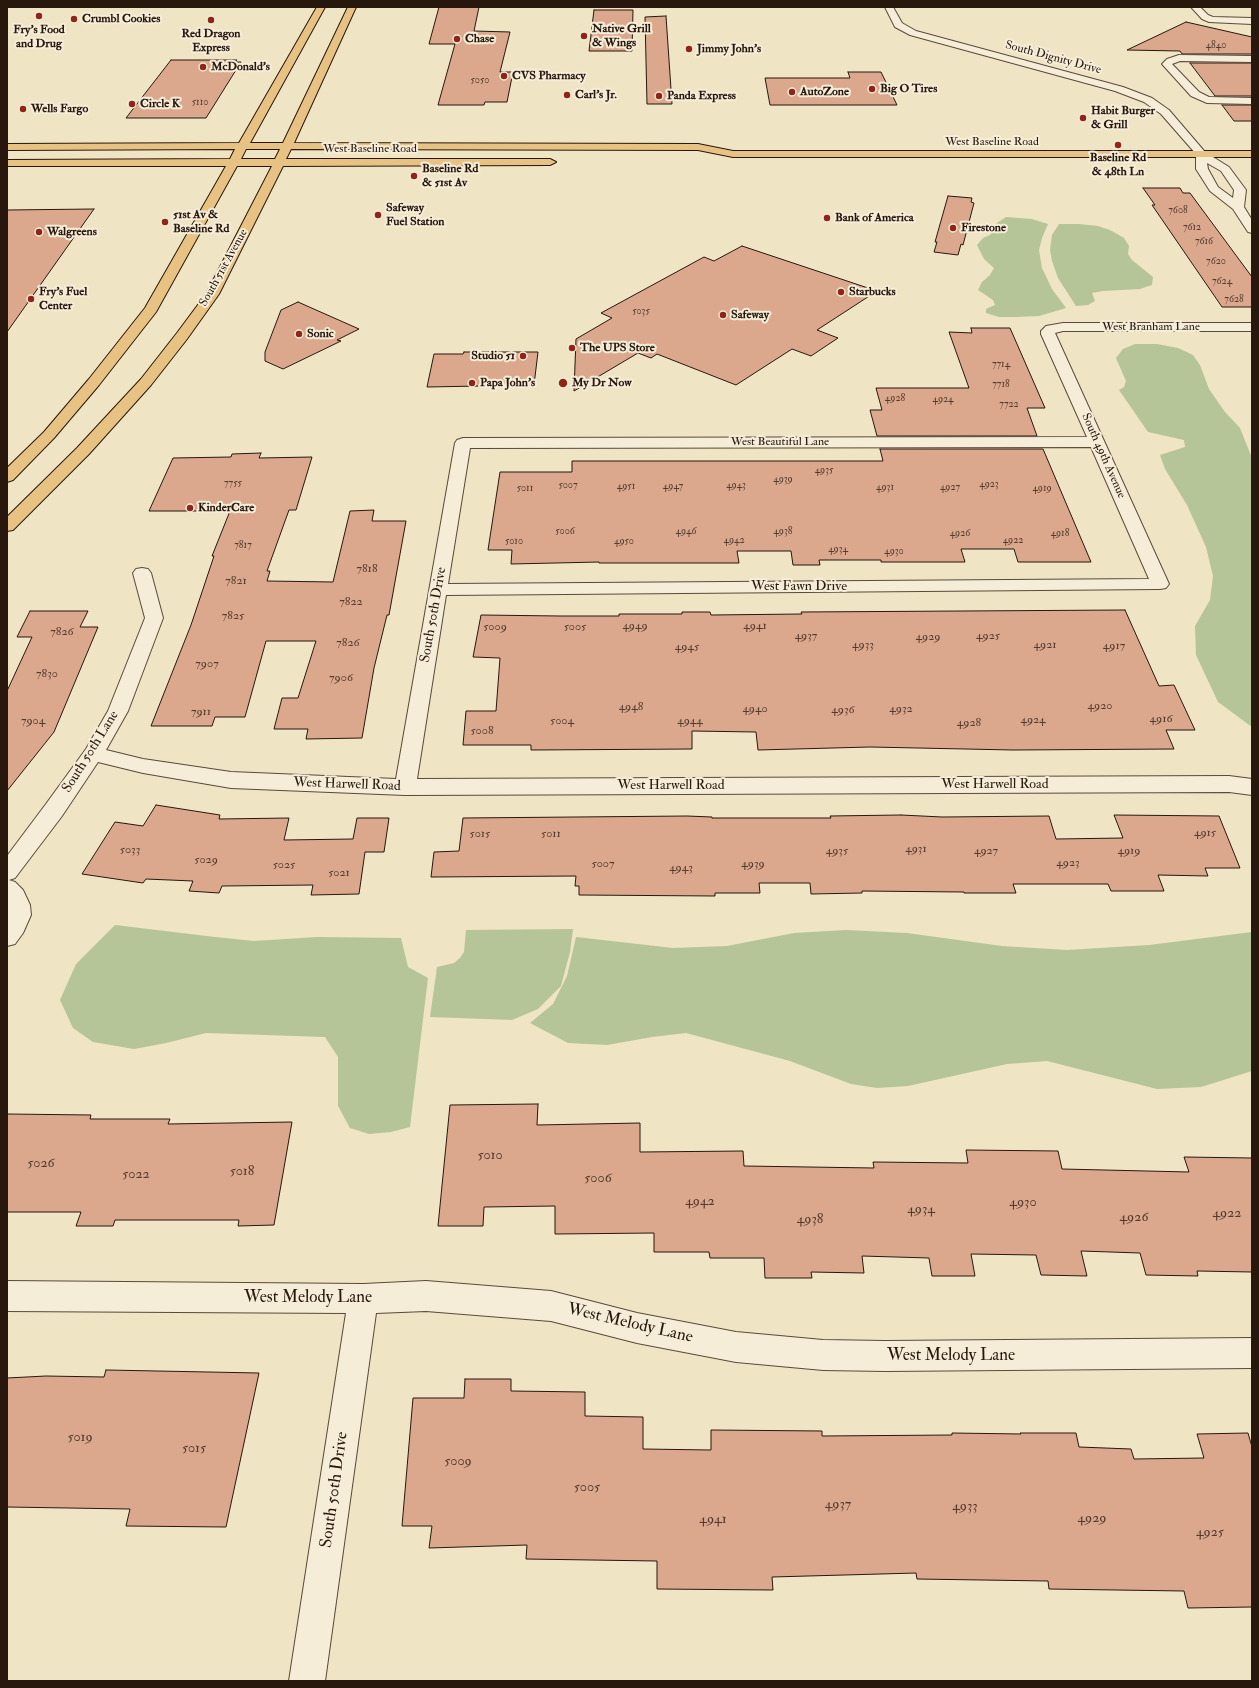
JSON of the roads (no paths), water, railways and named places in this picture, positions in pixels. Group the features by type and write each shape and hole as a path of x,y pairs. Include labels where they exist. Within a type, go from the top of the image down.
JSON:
{"main road":[{"path":"7,477 48,435 94,382 151,309 321,7"},
{"name":"South 51st Avenue","path":"7,526 93,440 146,382 182,336 212,294 224,273 287,146 352,7"},
{"name":"West Baseline Road","path":"7,147 698,147 733,154 1252,154"},
{"name":"West Baseline Road","path":"710,161 733,154"},
{"name":"West Baseline Road","path":"7,163 561,162"}],"street":[{"name":"South Dignity Drive","path":"889,7 898,25 913,33 1136,94 1165,112 1201,154"},
{"path":"1195,7 1212,20 1252,21"},
{"path":"1252,58 1179,58 1170,61 1167,64 1195,94 1207,100 1252,101"},
{"path":"1201,154 1202,168 1214,189 1238,207 1252,229"},
{"path":"1201,154 1225,169 1232,178 1240,190 1238,207"},
{"name":"West Branham Lane","path":"1051,329 1064,327 1252,327"},
{"name":"South 49th Avenue","path":"1051,329 1048,331 1048,334 1160,584"},
{"name":"West Beautiful Lane","path":"463,443 1096,442"},
{"name":"South 50th Drive","path":"405,787 463,443"},
{"name":"South 50th Lane","path":"7,872 54,810 93,754 118,711 154,618 142,573"},
{"name":"West Fawn Drive","path":"439,590 1160,584"},
{"name":"West Harwell Road","path":"93,754 143,766 231,780 405,787 1229,784 1252,787"},
{"path":"7,888 16,896 19,905 19,915 15,926 7,937"},
{"name":"West Melody Lane","path":"7,1296 363,1299 426,1296 551,1306 637,1328 736,1347 823,1355 893,1356 1252,1353"},
{"name":"South 50th Drive","path":"307,1681 363,1299"}],"place":[{"name":"Fry's Food and Drug","path":"39,16"},
{"name":"Crumbl Cookies","path":"74,19"},
{"name":"Red Dragon Express","path":"211,20"},
{"name":"Native Grill & Wings","path":"584,36"},
{"name":"Chase","path":"457,39"},
{"name":"Jimmy John's","path":"689,49"},
{"name":"McDonald's","path":"203,67"},
{"name":"CVS Pharmacy","path":"504,76"},
{"name":"Big O Tires","path":"872,89"},
{"name":"AutoZone","path":"792,92"},
{"name":"Carl's Jr.","path":"567,95"},
{"name":"Panda Express","path":"659,96"},
{"name":"Circle K","path":"132,104"},
{"name":"Wells Fargo","path":"23,109"},
{"name":"Habit Burger & Grill","path":"1083,118"},
{"name":"Baseline Rd & 48th Ln","path":"1118,145"},
{"name":"Baseline Rd & 51st Av","path":"414,176"},
{"name":"Safeway Fuel Station","path":"378,215"},
{"name":"Bank of America","path":"827,218"},
{"name":"51st Av & Baseline Rd","path":"165,222"},
{"name":"Firestone","path":"953,228"},
{"name":"Walgreens","path":"39,232"},
{"name":"Starbucks","path":"841,292"},
{"name":"Fry's Fuel Center","path":"31,299"},
{"name":"Safeway","path":"723,315"},
{"name":"Sonic","path":"299,334"},
{"name":"The UPS Store","path":"572,348"},
{"name":"Studio 51","path":"523,356"},
{"name":"Papa John's","path":"472,383"},
{"name":"My Dr Now","path":"563,383"},
{"name":"KinderCare","path":"190,508"}]}
